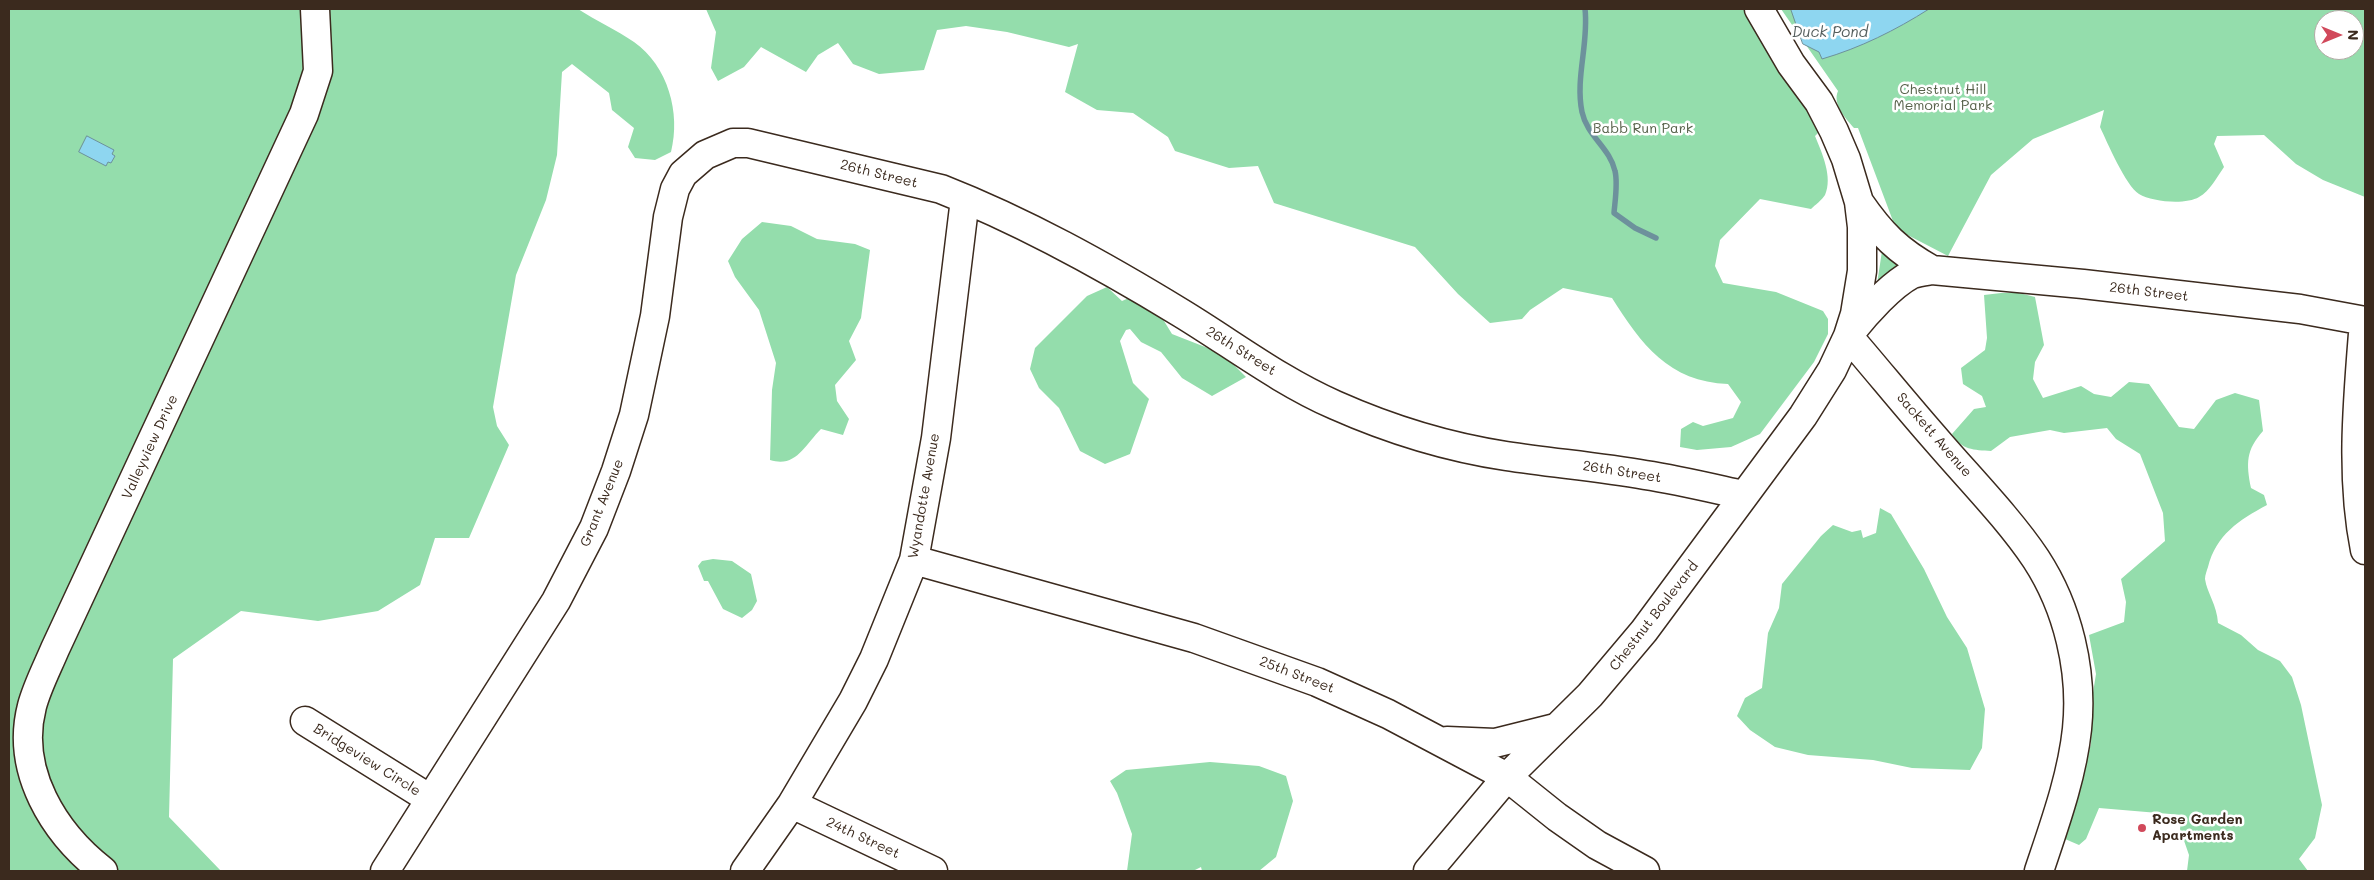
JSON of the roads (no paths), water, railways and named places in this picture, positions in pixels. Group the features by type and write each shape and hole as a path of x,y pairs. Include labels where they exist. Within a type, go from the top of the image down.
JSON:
{"street":[{"name":"Valleyview Drive","path":"102,871 86,860 64,834 38,791 29,748 32,706 55,649 304,114 318,71 316,9"},
{"path":"1759,9 1791,64 1819,102 1846,159 1859,202 1863,255 1862,271 1855,314 1848,336"},
{"name":"Grant Avenue","path":"385,871 556,601 594,528 616,472 634,415 655,316 668,217 675,189 683,174 705,154 733,143 760,145"},
{"name":"26th Street","path":"760,145 940,189 1025,225 1068,247 1180,312 1292,384 1335,405 1391,427 1434,441 1504,456 1646,475 1743,495"},
{"name":"Wyandotte Avenue","path":"745,871 792,804 853,701 874,659 914,560 936,438 965,199"},
{"name":"26th Street","path":"1859,202 1889,241 1908,256 1932,270"},
{"name":"26th Street","path":"1848,336 1864,315 1900,283 1913,274 1932,270 2084,284 2280,306 2365,321"},
{"path":"2365,321 2358,392 2357,491 2359,520 2365,550"},
{"name":"Chestnut Boulevard","path":"1428,871 1507,777 1590,695 1644,631 1802,416 1832,370 1848,336"},
{"name":"Sackett Avenue","path":"1848,336 1978,487 2036,558 2060,608 2068,630 2076,672 2077,729 2069,771 2039,871"},
{"name":"25th Street","path":"914,560 1238,652 1318,682 1388,714 1507,777 1557,817 1598,845 1645,871"},
{"name":"Bridgeview Circle","path":"305,721 430,799"},
{"path":"1437,740 1495,743 1556,728"},
{"name":"24th Street","path":"792,804 933,871"}],"water":[{"name":"Duck Pond","path":"1791,9 1929,9 1877,38 1850,50 1822,59 1819,52 1803,44"},
{"path":"87,136 114,150 112,154 115,156 111,163 108,162 106,166 79,152"}],"waterway":[{"path":"1585,9 1586,22 1580,86 1582,112 1589,128 1608,155 1615,171 1614,213 1635,228 1656,238"}],"place":[{"name":"Rose Garden Apartments","path":"2142,828"}],"park label":[{"name":"Chestnut Hill Memorial Park","path":"1943,98"},
{"name":"Babb Run Park","path":"1643,129"}]}
